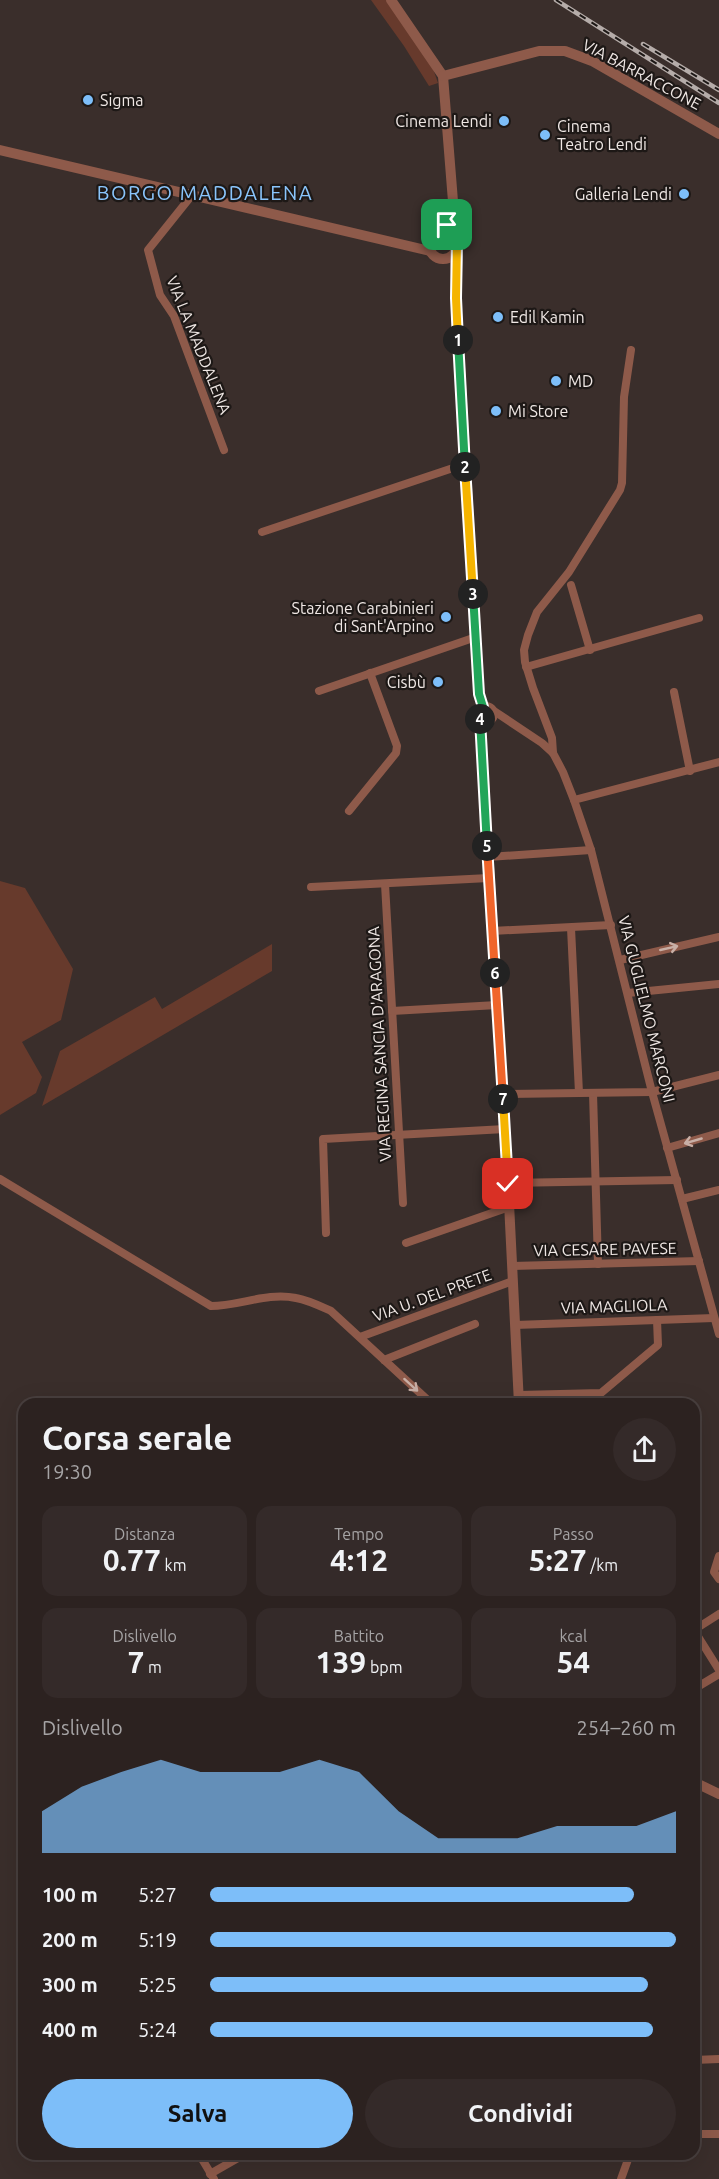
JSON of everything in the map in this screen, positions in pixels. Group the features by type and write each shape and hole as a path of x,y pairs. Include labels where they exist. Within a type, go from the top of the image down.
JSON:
{"street":[{"path":"392,0 443,76 456,239 456,298 479,694 486,713 489,878 510,1207 519,1398"},
{"name":"VIA BARRACCONE","path":"443,76 539,51 565,51 592,60 719,134"},
{"path":"0,150 430,251 441,259 448,270 456,298"},
{"name":"VIA LA MADDALENA","path":"192,195 148,250 160,295 174,316 224,450"},
{"path":"442,231 451,218 453,207"},
{"path":"383,240 421,240 442,231 450,232 456,239"},
{"path":"430,238 430,251"},
{"path":"441,259 449,257 455,251"},
{"path":"553,753 552,738 526,667 524,650 531,622 537,612 569,572 620,490 624,442 624,397 631,350"},
{"path":"262,532 465,464"},
{"path":"572,585 590,650"},
{"path":"526,667 699,618"},
{"path":"319,691 476,637"},
{"path":"349,811 396,753 397,746 370,673"},
{"path":"674,692 690,771"},
{"name":"VIA GUGLIELMO MARCONI","path":"486,713 504,718 542,742 553,753 574,800 591,850 652,1092 719,1334"},
{"path":"574,800 719,762"},
{"path":"488,857 591,850"},
{"path":"311,887 489,878"},
{"name":"VIA REGINA SANCIA D'ARAGONA","path":"385,884 403,1203"},
{"path":"492,931 611,925"},
{"path":"571,928 579,1093"},
{"path":"620,960 719,937"},
{"path":"628,993 719,984"},
{"path":"392,1011 497,1005"},
{"path":"502,1094 652,1092 719,1075"},
{"path":"593,1093 598,1264"},
{"path":"326,1233 323,1139 505,1128"},
{"path":"667,1148 719,1133"},
{"path":"0,1179 211,1306 294,1297 331,1311 425,1398"},
{"path":"508,1184 677,1180"},
{"path":"682,1199 718,1190 719,1200"},
{"path":"406,1243 510,1207"},
{"name":"VIA CESARE PAVESE","path":"512,1266 699,1262"},
{"name":"VIA U. DEL PRETE","path":"360,1336 513,1281"},
{"name":"VIA MAGLIOLA","path":"515,1325 714,1318"},
{"path":"533,1398 601,1393 658,1345 657,1320"},
{"path":"384,1360 475,1324"},
{"path":"717,1575 719,1556"},
{"path":"700,1626 719,1614"},
{"path":"700,1640 719,1672 700,1685"},
{"path":"700,1785 719,1794"},
{"path":"700,2060 719,2059"},
{"path":"700,2134 719,2134"},
{"path":"203,2160 212,2176 236,2160"},
{"path":"621,2179 628,2160"}],"shaded area":[{"path":"371,0 388,0 430,60 438,83 429,86"},
{"path":"0,881 25,888 73,969 61,1020 22,1042 42,1077 36,1093 0,1115"},
{"path":"272,944 272,971 42,1106 60,1051 155,997 162,1009"}],"railway":[{"path":"556,0 719,103"},
{"path":"643,44 719,90"}],"place":[{"name":"Sigma","path":"88,100"},
{"name":"Cinema Lendi","path":"504,121"},
{"name":"Cinema Teatro Lendi","path":"545,135"},
{"name":"Galleria Lendi","path":"684,194"},
{"name":"Edil Kamin","path":"498,317"},
{"name":"MD","path":"556,381"},
{"name":"Mi Store","path":"496,411"},
{"name":"Stazione Carabinieri di Sant'Arpino","path":"446,617"},
{"name":"Cisbù","path":"438,682"}],"district":[{"name":"BORGO MADDALENA","path":"205,193"}],"route":[{"path":"447,225 442,231 450,232 457,243 455,251 456,298 479,694 483,707 479,715 508,1184"}]}
